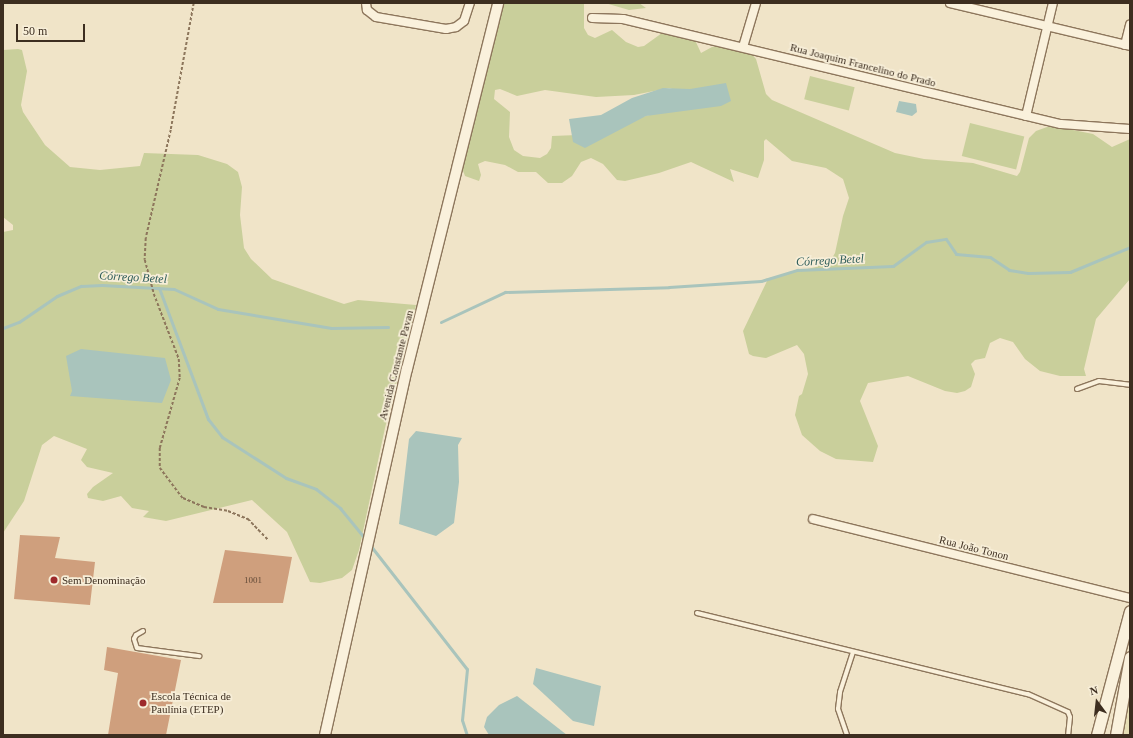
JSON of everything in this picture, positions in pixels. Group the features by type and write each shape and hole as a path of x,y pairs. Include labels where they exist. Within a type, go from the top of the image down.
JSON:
{"main road":[{"path":"1097,735 1130,611"},
{"path":"1116,735 1130,657"},
{"path":"1104,708 1121,713"}],"street":[{"path":"366,3 368,10 376,17 446,29 456,27 464,21 470,3"},
{"name":"Avenida Constante Pavan","path":"325,735 407,369 498,3"},
{"path":"744,47 756,3"},
{"path":"952,3 1128,46 1130,25"},
{"path":"1026,116 1053,3"},
{"name":"Rua Joaquim Francelino do Prado","path":"592,18 623,19 1061,124 1130,129"},
{"name":"Rua João Tonon","path":"813,519 1130,598"}],"lane":[{"path":"1077,389 1098,381 1130,385"},
{"path":"697,614 1028,694 1068,712 1070,717 1068,735"},
{"path":"143,631 136,634 134,639 138,648 199,656"},
{"path":"848,735 838,709 840,692 853,652"}],"path":[{"path":"194,3 171,130 146,238 145,260 154,294 179,359 180,378 160,448 160,468 183,498 204,507 228,511 248,519 268,540"}],"shaded area":[{"path":"1130,690 1130,735 1118,735"}],"green space":[{"path":"503,3 584,3 584,28 588,35 595,38 612,30 626,42 638,47 644,46 662,33 676,32 695,40 701,53 712,47 729,44 749,51 756,59 766,94 772,100 895,153 924,159 973,163 1017,176 1020,172 1029,138 1036,131 1047,127 1058,127 1093,134 1112,147 1130,139 1130,279 1096,319 1084,369 1086,376 1060,376 1040,371 1025,359 1013,342 1000,338 990,343 985,358 975,360 971,364 975,374 971,387 965,391 957,393 945,391 908,376 868,383 860,401 878,446 873,462 836,459 820,451 802,435 795,415 799,396 802,394 808,374 804,354 797,345 766,358 753,356 749,354 743,331 767,281 765,279 816,267 831,260 835,253 843,216 849,198 843,179 826,168 792,161 766,139 764,141 764,160 758,178 730,169 734,182 691,162 659,173 625,181 617,180 603,164 591,158 581,162 572,176 562,183 548,183 536,172 518,172 505,165 485,161 478,164 481,175 479,181 465,176 462,168 463,157","holes":["669,88 707,100 623,122 603,134 552,136 551,148 547,154 540,158 523,156 514,150 509,137 510,112 494,99 495,90 500,89 517,96 545,90 596,97 634,95"]},
{"path":"605,3 639,3 646,8 629,10"},
{"path":"3,50 22,50 27,71 21,105 23,112 45,145 70,167 100,170 140,166 144,153 198,155 227,164 238,172 242,187 240,215 244,248 251,259 272,279 344,304 358,300 416,305 385,428 359,550 352,570 342,578 320,583 310,582 287,532 252,500 166,521 143,517 149,511 132,508 121,496 103,501 88,498 87,494 93,487 113,473 87,467 81,460 87,449 54,436 42,445 24,501 3,533 3,232 13,230 13,225 3,217"},
{"path":"810,76 855,87 849,110 804,99"},
{"path":"970,123 1024,137 1016,170 962,156"}],"water":[{"path":"726,83 731,101 721,106 646,116 585,148 573,142 569,119 601,115 632,98 663,88 690,89"},
{"path":"899,101 916,104 917,112 912,116 896,112"},
{"path":"81,349 165,358 171,380 162,403 70,396 72,391 66,356"},
{"path":"416,431 462,438 458,445 459,482 454,523 436,536 399,524 409,439"},
{"path":"536,668 601,686 594,726 573,721 533,684"},
{"path":"517,696 567,735 489,735 484,727 487,717 499,705"}],"building":[{"name":"Sem Denominação","path":"20,535 60,537 55,558 95,562 90,605 14,599"},
{"path":"225,550 292,557 283,603 213,603"},
{"name":"Escola Técnica de Paulínia (ETEP)","path":"107,647 181,660 166,735 108,735 118,673 104,670"}],"waterway":[{"name":"Córrego Betel","path":"441,322 505,292 669,287 761,281 797,270 893,266 926,242 946,239 956,254 990,257 1009,270 1028,273 1070,272 1130,247"},
{"name":"Córrego Betel","path":"3,328 19,322 57,296 81,286 102,285 174,289 218,309 331,328 388,327"},
{"path":"159,288 208,419 222,437 286,478 316,489 340,508 367,541"},
{"path":"370,545 467,669 462,720 467,735"}],"place":[{"name":"Sem Denominação","path":"54,580"},
{"name":"Escola Técnica de Paulínia (ETEP)","path":"143,703"}]}
